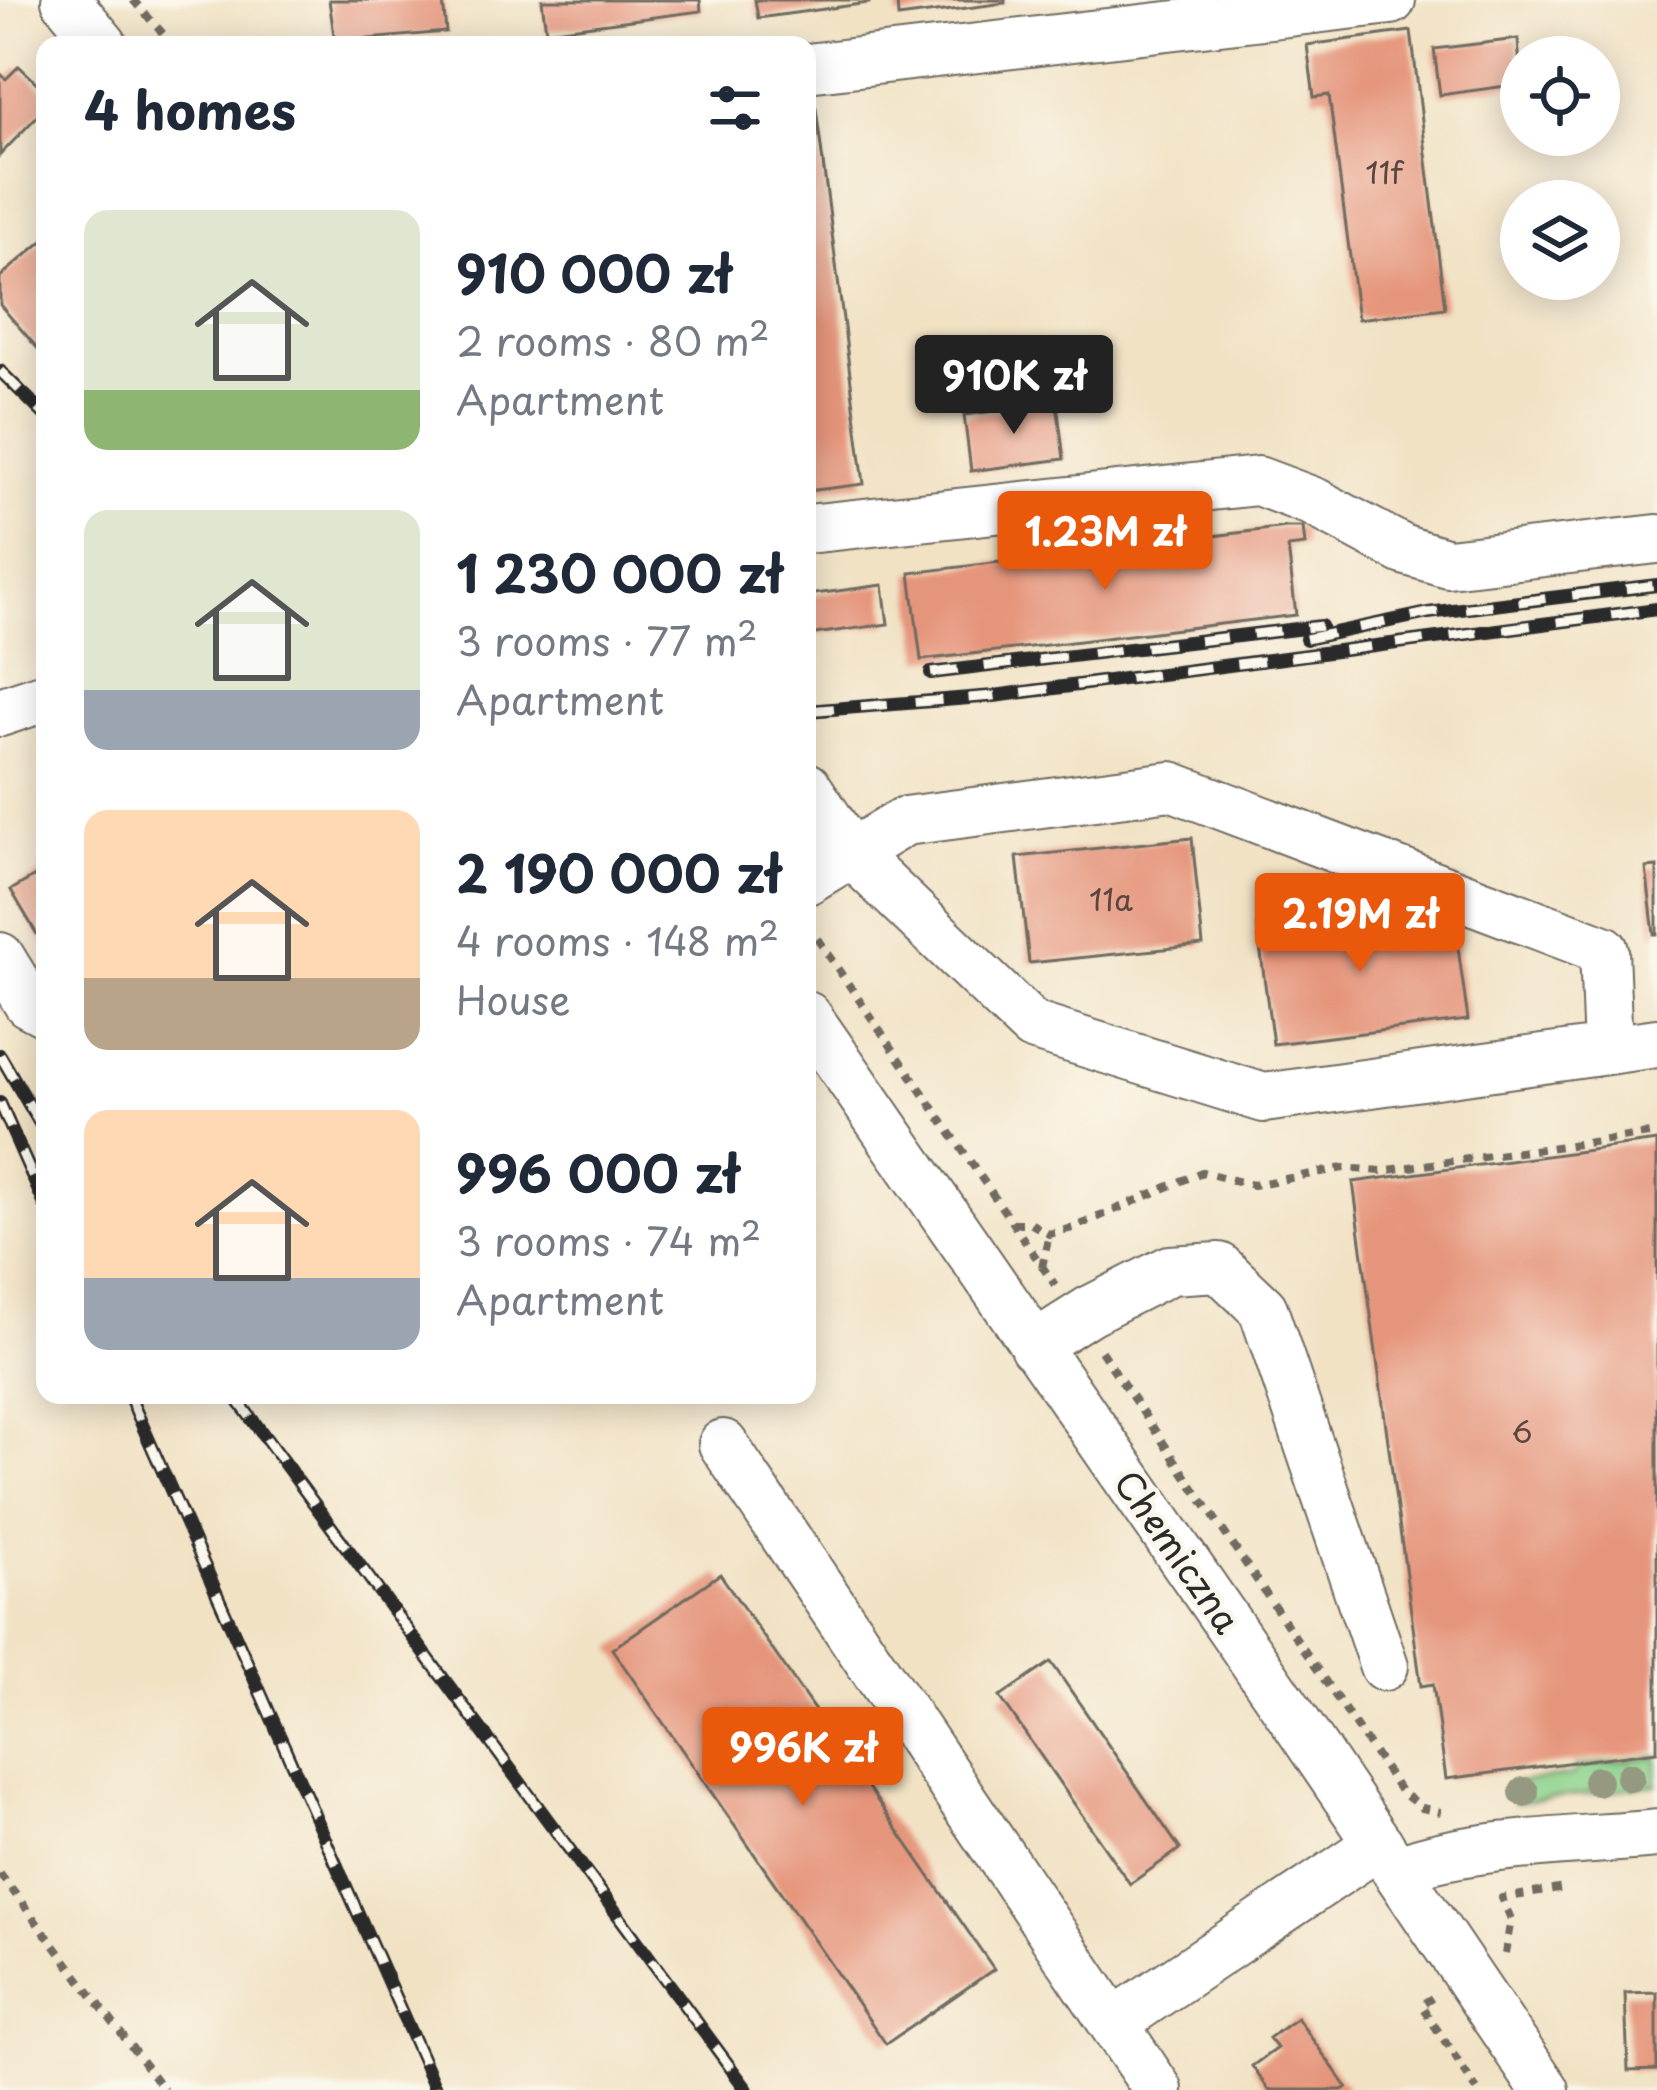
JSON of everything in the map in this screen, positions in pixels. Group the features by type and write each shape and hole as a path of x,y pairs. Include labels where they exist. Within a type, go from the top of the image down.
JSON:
{"street":[{"path":"66,0 96,36"},
{"path":"816,67 1391,0"},
{"path":"816,528 1258,481 1314,502 1404,550 1448,562 1657,539"},
{"path":"0,712 36,700"},
{"path":"816,874 905,821 1171,786 1604,950 1608,1050"},
{"path":"816,801 849,851 1032,1026 1264,1098 1657,1043"},
{"path":"0,957 28,1003 36,1007"},
{"name":"Chemiczna","path":"816,1029 1545,2090"},
{"path":"1034,1346 1170,1270 1219,1267 1263,1309 1384,1666"},
{"path":"723,1444 1158,2090"},
{"path":"1113,2024 1388,1858 1416,1862 1657,1834"}],"path":[{"path":"134,0 165,36"},
{"path":"816,936 1400,1791 1422,1808 1447,1813"},
{"path":"1012,1223 1030,1222 1049,1234 1073,1228 1202,1172 1232,1182 1276,1183 1343,1168 1382,1171 1657,1133"},
{"path":"1042,1267 1049,1234"},
{"path":"0,1874 164,2090"},
{"path":"1518,1972 1504,1953 1511,1919 1502,1898 1571,1887"}],"green space":[{"path":"1657,1756 1657,1785 1515,1803 1513,1783 1575,1775 1575,1767"}],"building":[{"path":"329,0 443,0 446,32 334,36"},
{"path":"542,0 700,0 701,11 546,31"},
{"path":"755,0 869,0 869,3 758,18"},
{"path":"897,0 1005,0 1005,3 898,17"},
{"path":"1411,31 1445,308 1358,319 1329,95 1314,97 1307,45"},
{"path":"1500,41 1500,87 1440,95 1434,49"},
{"path":"19,66 36,82 36,117 0,155 0,73 6,79"},
{"path":"816,108 864,484 816,490"},
{"path":"36,247 36,347 0,305 0,277"},
{"path":"1057,403 1064,459 971,471 964,415"},
{"path":"1303,527 1305,545 1288,547 1296,615 921,660 910,573"},
{"path":"883,585 888,624 816,634 816,594"},
{"path":"1192,838 1203,945 1029,963 1017,857"},
{"path":"1657,867 1657,934 1654,934 1646,868"},
{"path":"36,875 36,933 11,890"},
{"path":"1377,909 1379,922 1453,912 1468,1020 1273,1044 1257,924"},
{"path":"1657,1141 1657,1751 1446,1779 1433,1684 1421,1686 1353,1182"},
{"path":"720,1574 994,1969 886,2044 612,1649"},
{"path":"1051,1662 1180,1849 1130,1884 1000,1697"},
{"path":"1657,1992 1657,2070 1628,2071 1625,1993"},
{"path":"1297,2018 1347,2087 1269,2090 1252,2066 1277,2048 1269,2038"}],"railway":[{"path":"0,371 36,406"},
{"path":"1306,639 1428,613 1657,585"},
{"path":"816,710 994,696 1657,609"},
{"path":"931,673 1321,626"},
{"path":"0,1055 36,1117"},
{"path":"0,1103 36,1185"},
{"path":"133,1404 436,2090"},
{"path":"241,1404 747,2090"}]}
